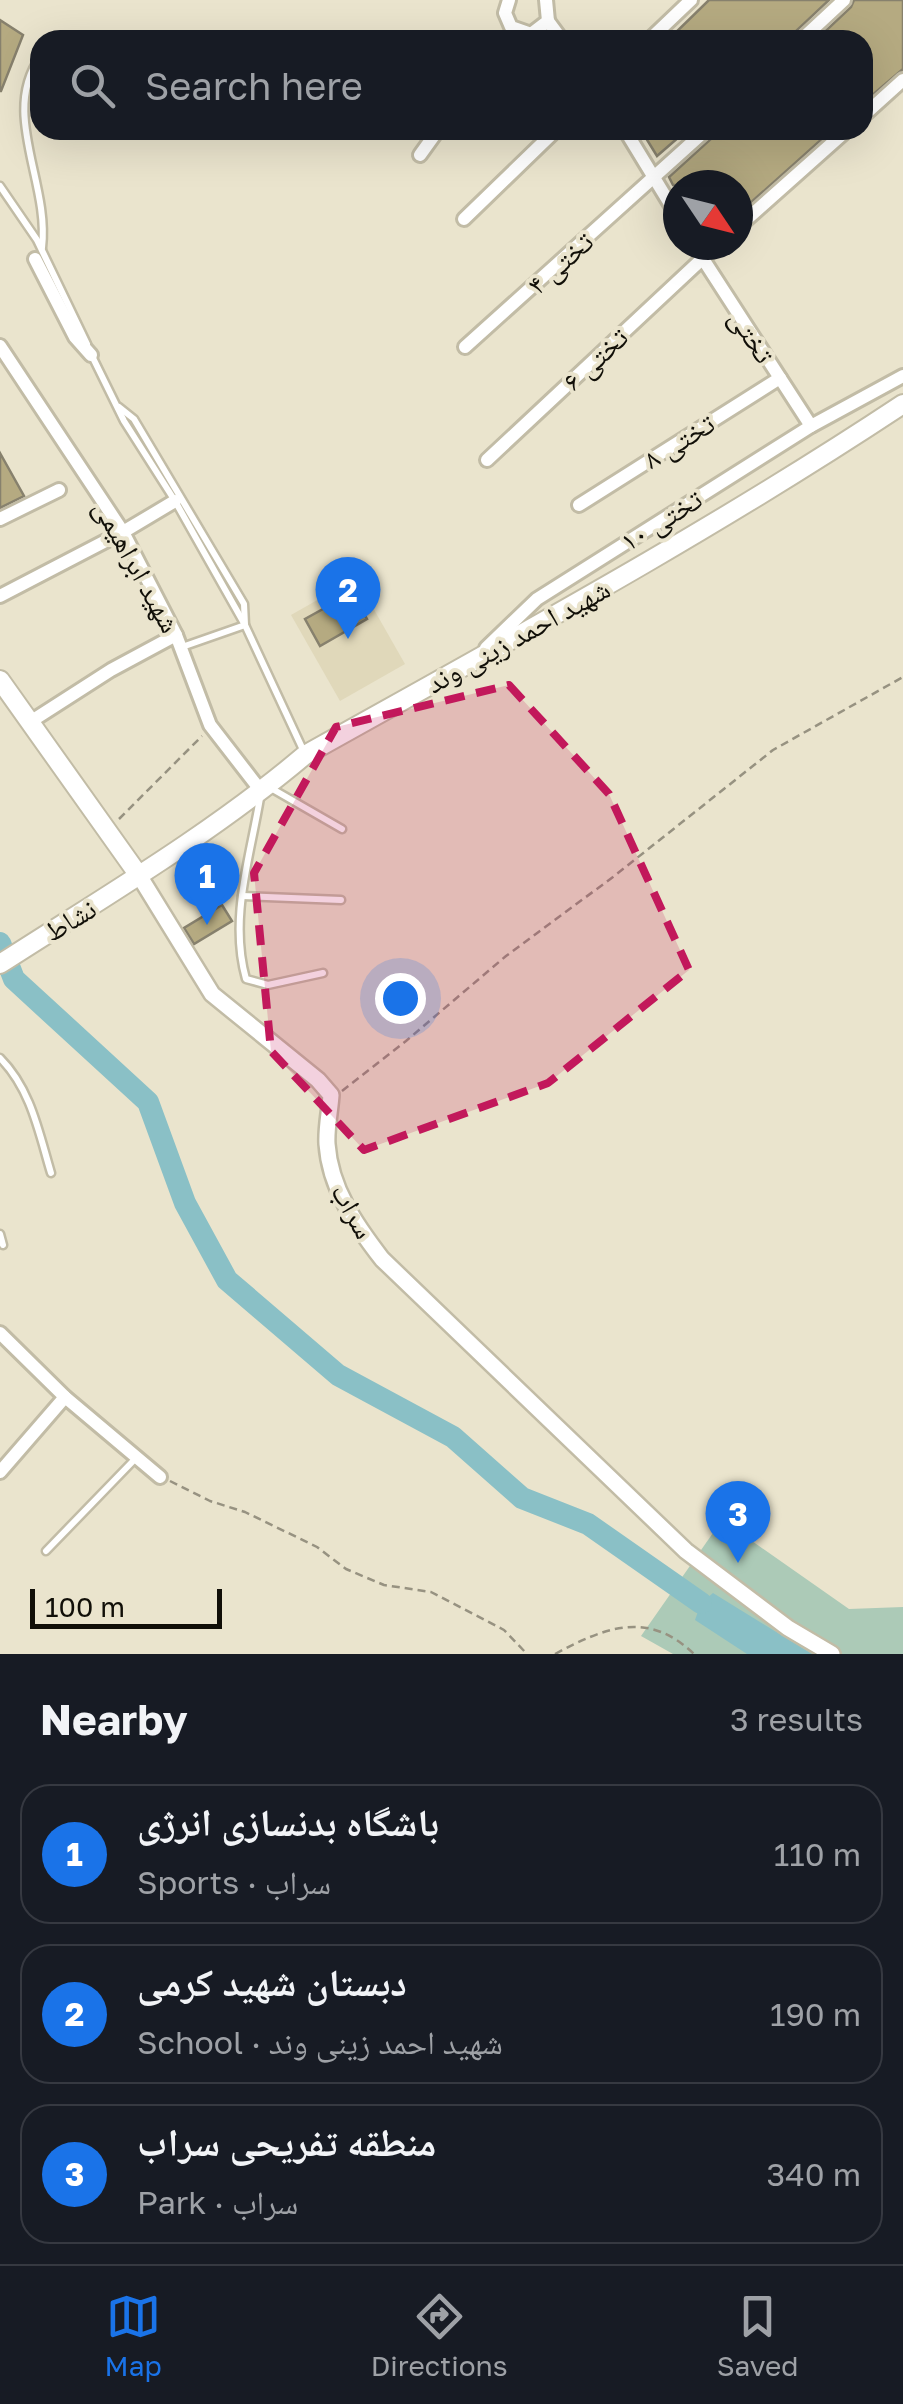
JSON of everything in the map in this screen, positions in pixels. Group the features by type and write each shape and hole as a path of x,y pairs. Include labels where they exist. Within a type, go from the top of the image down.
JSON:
{"main road":[{"name":"شهید احمد زینی وند","path":"140,878 306,755 632,572 822,458 903,404"},
{"path":"0,680 140,878"},
{"name":"نشاط","path":"0,964 140,878"}],"street":[{"path":"508,30 505,13 509,0"},
{"path":"546,0 548,20 555,30"},
{"path":"660,30 691,0"},
{"path":"812,30 844,0"},
{"path":"538,30 548,20"},
{"path":"873,107 903,80"},
{"path":"420,155 431,140"},
{"path":"464,219 546,140"},
{"path":"631,140 663,190"},
{"name":"تختی ۴","path":"465,347 696,140"},
{"path":"753,214 836,140"},
{"path":"39,254 75,337 91,355"},
{"name":"تختی ۶","path":"487,460 701,260"},
{"name":"تختی","path":"703,260 811,426"},
{"name":"شهید ابراهیمی","path":"0,346 123,532 178,641 212,728 265,789"},
{"name":"تختی ۱۰","path":"474,661 537,598 811,426 903,376"},
{"name":"تختی ۸","path":"578,504 780,378"},
{"path":"0,518 59,490"},
{"path":"0,596 123,532 175,500"},
{"path":"30,722 111,670 178,641"},
{"path":"140,878 212,994 318,1080 331,1095 330,1100"},
{"name":"سراب","path":"330,1100 327,1142 333,1177 352,1220 382,1259 686,1551 788,1628 832,1654"},
{"path":"0,1334 160,1477"},
{"path":"0,1472 65,1396"}],"lane":[{"path":"16,90 30,66"},
{"path":"18,149 44,229 39,254"},
{"path":"0,186 39,254"},
{"path":"91,355 124,421 175,500 245,624 306,755"},
{"path":"119,406 134,419 198,522 244,604 245,624"},
{"path":"178,641 245,624"},
{"path":"323,973 268,985 246,980 238,953 242,896 265,789 342,829"},
{"path":"242,896 342,900"},
{"path":"0,1058 16,1074 30,1103 51,1173"},
{"path":"0,1234 3,1245"},
{"path":"46,1551 136,1458"}],"path":[{"path":"330,1100 406,1042 506,956 773,750 903,677"},
{"path":"107,830 212,728"},
{"path":"160,1477 317,1547 346,1568 384,1585 431,1592 504,1630 527,1654"},
{"path":"555,1654 594,1632 630,1626 669,1634 694,1654"}],"highlighted area":[{"path":"509,685 609,794 689,970 548,1083 364,1150 271,1051 254,873 336,727"}],"shaded area":[{"path":"356,578 405,664 340,701 291,615"}],"green space":[{"path":"722,1520 849,1609 903,1607 903,1654 673,1654 641,1636"}],"water":[{"path":"713,1593 812,1654 747,1654 695,1620 701,1603"}],"building":[{"path":"709,0 829,0 797,30 678,30"},
{"path":"854,0 903,0 903,69 873,94 873,30 827,30"},
{"path":"0,20 23,35 1,91 0,91"},
{"path":"647,140 675,140 657,156"},
{"path":"710,140 821,140 753,201 753,170 677,170"},
{"path":"0,453 24,496 0,508"},
{"path":"352,593 367,619 320,646 305,619"},
{"path":"222,905 232,921 194,944 184,928"}],"waterway":[{"path":"0,943 14,979 148,1102 185,1203 227,1280 338,1375 453,1437 522,1498 588,1524 701,1603"}],"place":[{"name":"دبستان شهید کرمی","path":"348,639"},
{"name":"باشگاه بدنسازی انرژی","path":"207,925"},
{"name":"منطقه تفریحی سراب","path":"738,1563"}]}
